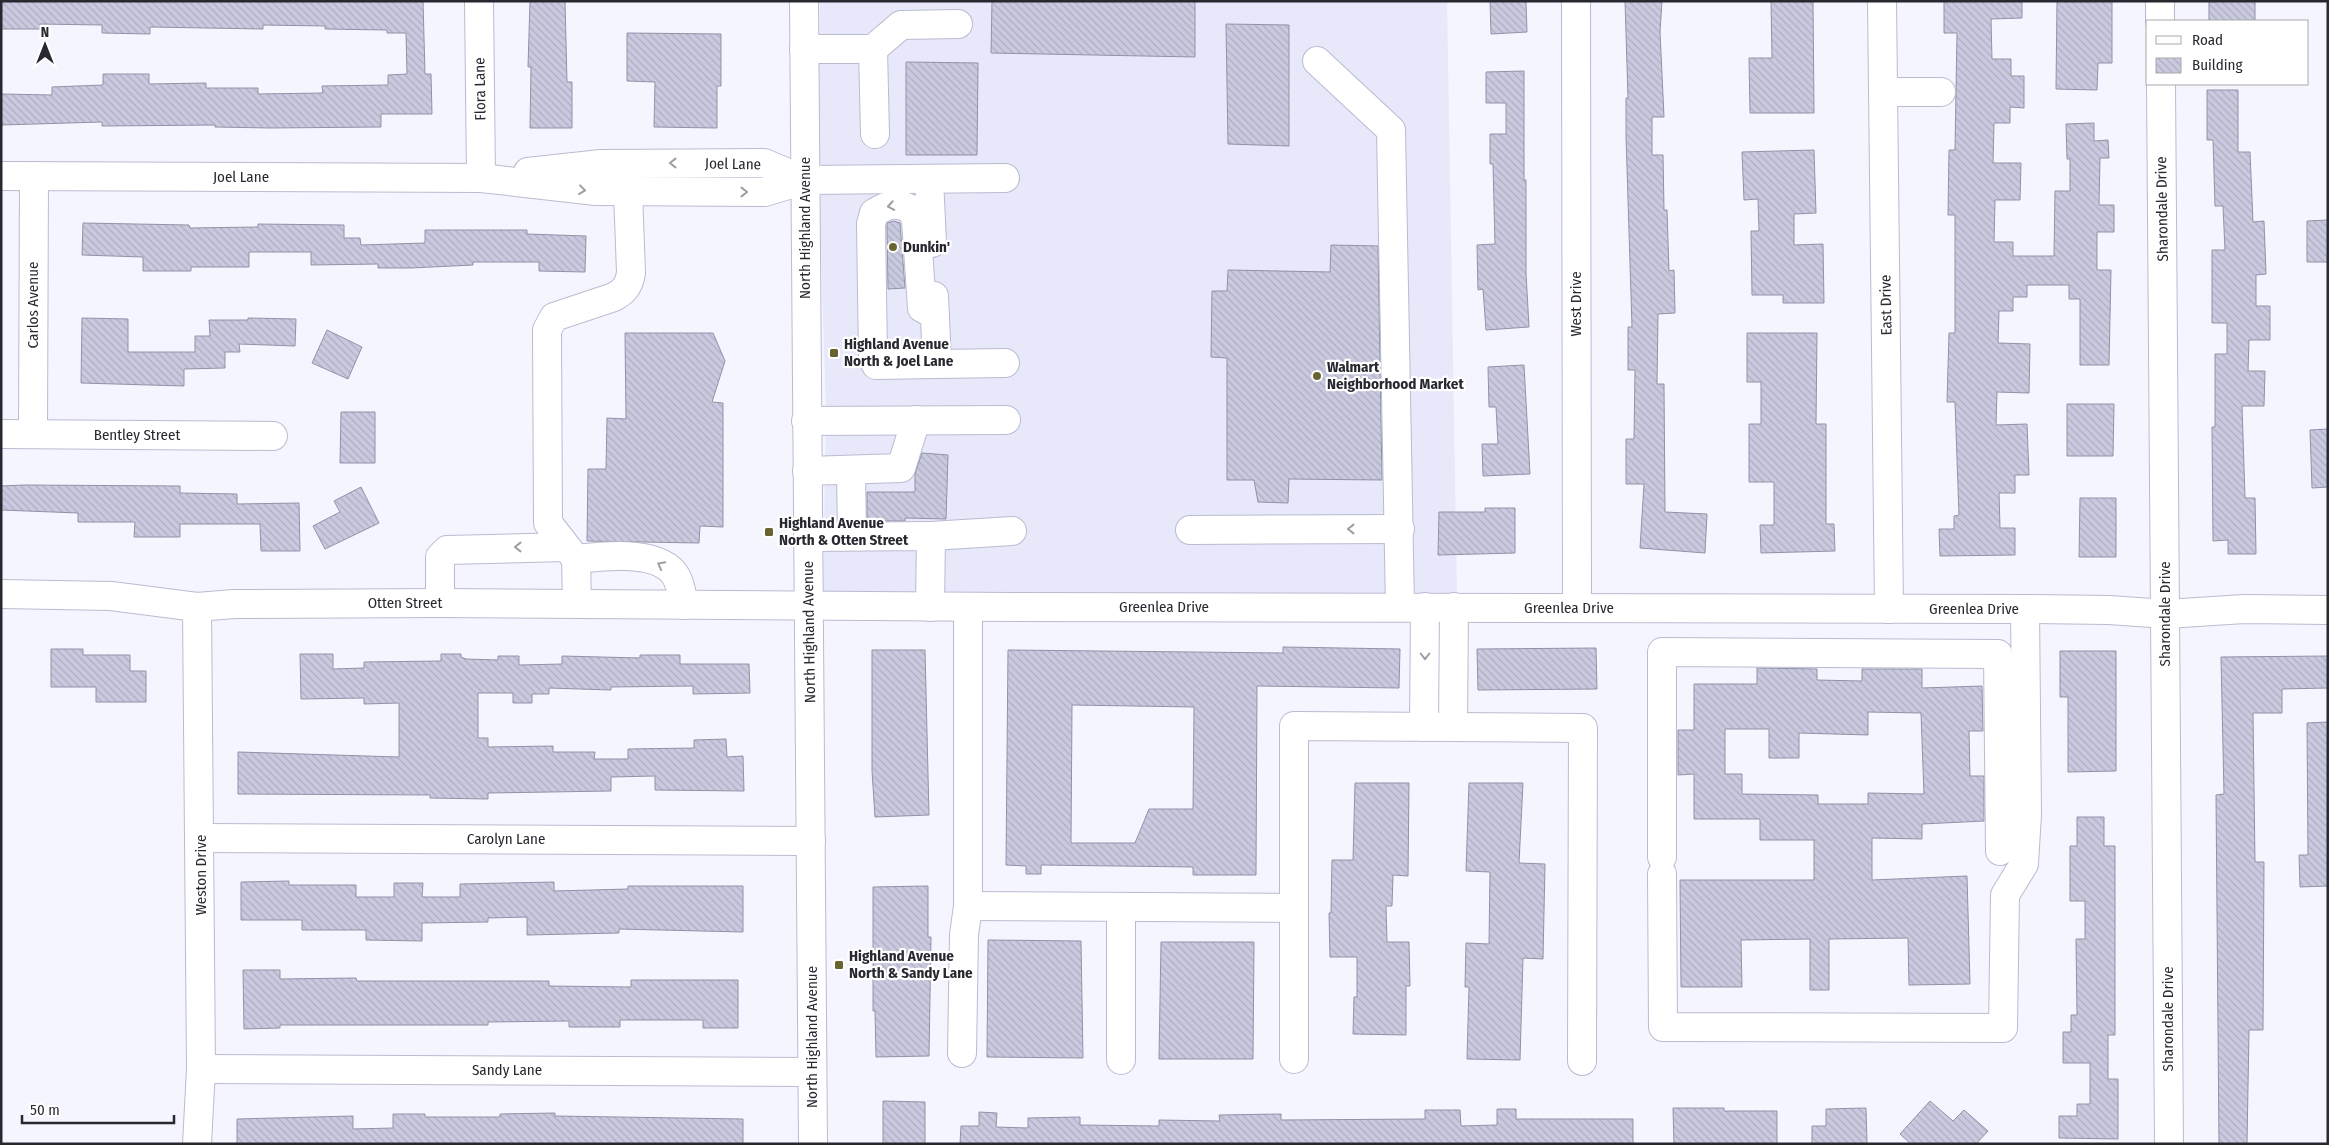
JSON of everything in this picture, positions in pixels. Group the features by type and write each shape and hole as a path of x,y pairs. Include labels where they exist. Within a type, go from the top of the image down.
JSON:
{"street":[{"name":"Flora Lane","path":"479,1 481,178"},
{"name":"North Highland Avenue","path":"804,1 813,1144"},
{"name":"West Drive","path":"1576,1 1577,607"},
{"name":"East Drive","path":"1882,1 1889,609"},
{"path":"2160,1 2160,20"},
{"path":"804,49 874,49 901,25 958,24"},
{"path":"874,49 875,134"},
{"path":"1317,61 1391,130 1400,529 1412,607 1424,727"},
{"name":"Sharondale Drive","path":"2161,85 2169,1144"},
{"path":"1884,92 1940,92"},
{"name":"Joel Lane","path":"481,178 601,164 764,163 805,180"},
{"name":"Joel Lane","path":"1,176 481,178 596,191 765,192 805,180"},
{"name":"Carlos Avenue","path":"33,434 34,176"},
{"path":"929,178 937,364"},
{"path":"805,180 1005,178"},
{"path":"577,604 571,553 548,523 547,330 554,317 614,297 623,292 629,284 628,191"},
{"path":"935,315 922,308 916,220 911,209 900,204 888,204 874,212 871,224 873,358 876,365 1005,363"},
{"path":"807,471 901,468 916,420"},
{"path":"806,421 1006,420"},
{"name":"Bentley Street","path":"1,434 273,436"},
{"path":"851,470 852,536"},
{"path":"1190,530 1400,529"},
{"path":"808,537 931,536 1012,531"},
{"path":"930,607 931,536"},
{"path":"440,603 440,557 447,550 646,557 664,565 673,572 678,580 684,605"},
{"name":"Otten Street","path":"1,594 112,596 197,607 234,604 440,603 810,606"},
{"name":"Greenlea Drive","path":"810,606 2025,609 2109,610 2166,614 2244,609 2328,610"},
{"name":"Weston Drive","path":"197,607 201,1069 197,1144"},
{"path":"962,1053 964,935 968,906 968,607"},
{"path":"1452,727 1454,607"},
{"path":"1837,609 1838,653"},
{"path":"2000,852 1998,654 1662,652 1663,1027 2003,1028 2005,895 2024,864 2028,814 2025,609"},
{"path":"1294,1060 1294,726 1582,728 1582,1061"},
{"name":"Carolyn Lane","path":"200,838 811,841"},
{"path":"968,906 1294,908"},
{"path":"1121,907 1121,1060"},
{"name":"Sandy Lane","path":"201,1069 812,1072"}],"shaded area":[{"path":"820,1 1447,1 1457,596 823,594 826,411 818,159"}],"building":[{"path":"1,1 423,1 425,74 431,74 432,114 381,114 381,127 102,126 102,122 1,125 1,94 52,95 52,87 103,85 103,74 149,74 149,84 206,83 206,88 258,88 258,94 323,93 322,86 388,85 388,75 407,74 406,33 387,33 387,30 325,29 325,26 263,25 263,29 150,27 150,34 102,33 102,25 40,24 40,29 1,29"},
{"path":"530,1 565,1 567,82 572,82 572,128 530,128 531,67 528,67"},
{"path":"992,1 1195,1 1195,57 991,53"},
{"path":"1490,1 1526,1 1527,32 1491,34"},
{"path":"1625,1 1662,1 1660,32 1664,117 1652,117 1652,155 1663,155 1664,210 1667,210 1669,271 1674,270 1675,313 1658,314 1657,384 1664,384 1665,512 1707,514 1705,553 1640,548 1644,484 1626,484 1626,439 1634,439 1635,370 1628,370 1628,327 1632,327 1626,136 1626,98 1628,98"},
{"path":"1771,1 1813,1 1814,113 1750,113 1749,58 1772,58"},
{"path":"1944,1 2022,1 2022,18 1991,19 1992,59 2011,59 2011,76 2024,76 2024,108 2010,107 2010,123 1994,123 1993,163 2021,163 2020,200 1995,200 1994,242 2013,242 2013,256 2054,256 2055,191 2070,191 2070,159 2067,159 2066,124 2094,123 2094,141 2108,140 2109,158 2100,158 2099,205 2114,205 2114,232 2097,232 2097,270 2111,270 2109,365 2080,365 2080,299 2069,299 2069,285 2027,285 2027,297 2013,297 2013,311 1999,311 1998,343 2030,344 2029,393 1997,392 1996,425 2027,424 2029,475 2015,475 2015,493 1999,493 2000,528 2015,528 2015,555 1940,556 1939,529 1954,529 1954,516 1959,515 1955,402 1947,402 1949,333 1955,333 1955,215 1948,215 1949,150 1955,150 1957,33 1944,33"},
{"path":"2057,1 2112,1 2112,63 2098,63 2097,90 2056,89"},
{"path":"2209,1 2255,1 2255,20 2209,20"},
{"path":"1226,24 1289,25 1289,146 1228,144"},
{"path":"627,33 721,34 721,86 717,86 717,128 654,127 655,82 627,81"},
{"path":"906,62 978,63 977,155 906,155"},
{"path":"1524,71 1524,180 1526,180 1526,273 1529,327 1486,330 1483,289 1478,290 1477,245 1495,244 1493,164 1490,164 1490,134 1506,134 1506,103 1486,103 1486,72"},
{"path":"2207,90 2238,90 2238,152 2250,152 2253,222 2264,221 2266,274 2256,275 2256,306 2270,306 2270,340 2249,340 2248,371 2265,371 2264,406 2242,406 2245,498 2255,498 2256,554 2228,554 2228,540 2213,541 2212,427 2215,427 2215,354 2227,354 2227,323 2212,323 2212,250 2225,250 2223,206 2215,206 2213,140 2207,140"},
{"path":"1814,150 1816,213 1794,214 1794,245 1823,244 1824,303 1783,303 1783,295 1752,295 1751,231 1759,231 1758,199 1744,200 1742,152"},
{"path":"2328,220 2328,262 2307,262 2307,221"},
{"path":"894,221 900,223 905,288 888,289 887,223"},
{"path":"83,223 189,225 190,228 258,227 258,224 344,225 344,238 360,238 361,245 425,243 425,230 527,230 527,234 586,236 585,272 539,271 539,262 473,262 473,265 411,268 378,268 378,264 311,265 311,252 249,252 249,267 191,267 191,271 143,271 143,257 82,255"},
{"path":"1331,245 1378,246 1382,480 1289,479 1288,503 1258,502 1254,480 1227,480 1227,358 1211,357 1212,291 1227,291 1228,270 1330,272"},
{"path":"82,318 128,319 128,352 195,352 195,336 210,336 209,320 248,320 248,318 296,319 295,346 239,344 240,352 225,352 225,368 184,369 184,386 81,383"},
{"path":"327,330 362,347 348,379 312,363"},
{"path":"625,333 713,333 725,361 712,402 723,403 723,527 700,526 699,543 587,541 588,469 606,469 607,418 626,419"},
{"path":"1747,333 1817,333 1816,424 1826,424 1826,524 1834,524 1835,551 1761,553 1760,525 1774,525 1774,482 1749,482 1749,424 1761,424 1761,382 1747,382"},
{"path":"1524,365 1530,474 1483,476 1482,444 1498,444 1496,407 1489,407 1488,367"},
{"path":"2067,404 2114,404 2113,456 2067,456"},
{"path":"341,412 375,412 375,463 340,463"},
{"path":"2328,429 2328,487 2312,488 2310,430"},
{"path":"922,453 948,455 946,519 905,518 905,521 867,521 867,492 915,492 915,474"},
{"path":"1,486 180,486 180,493 237,494 237,504 299,503 300,551 261,551 260,524 180,524 180,537 134,537 135,522 78,522 78,513 1,510"},
{"path":"361,487 379,523 325,549 313,526 340,512 334,501"},
{"path":"2080,498 2116,498 2116,557 2079,557"},
{"path":"1485,508 1515,508 1515,553 1438,555 1439,512 1485,512"},
{"path":"1283,647 1400,649 1399,688 1257,686 1256,875 1193,875 1193,867 1041,865 1041,874 1026,874 1026,866 1006,865 1008,650 1283,653","holes":["1072,705 1194,707 1193,809 1149,809 1135,843 1071,843"]},
{"path":"1596,648 1597,689 1478,690 1477,649"},
{"path":"51,649 83,649 83,655 130,655 130,671 146,671 146,702 96,702 96,687 51,687"},
{"path":"872,650 925,650 929,815 875,817 872,771"},
{"path":"2060,651 2116,651 2116,771 2068,772 2068,697 2060,697"},
{"path":"300,654 333,654 333,669 364,668 364,662 441,661 441,654 461,654 461,657 466,659 498,660 498,656 519,656 519,665 562,664 562,656 640,658 640,655 680,655 680,664 749,664 750,693 693,694 693,686 611,687 611,690 549,688 549,694 532,694 532,703 513,703 513,693 478,693 478,738 488,738 488,747 553,746 553,752 595,752 594,759 628,759 628,749 694,748 694,740 726,739 727,757 743,756 744,791 655,790 655,776 611,777 611,791 488,793 488,799 430,798 430,795 238,794 238,752 399,757 399,703 364,704 364,698 301,699"},
{"path":"2328,656 2328,688 2282,689 2282,713 2253,713 2255,862 2264,862 2263,1030 2249,1030 2247,1144 2219,1144 2216,795 2224,794 2221,657"},
{"path":"1757,668 1817,669 1817,680 1862,681 1862,669 1922,669 1922,688 1982,686 1983,731 1969,731 1970,776 1984,776 1984,821 1922,824 1922,839 1872,838 1872,880 1967,876 1970,984 1909,985 1908,938 1829,939 1829,990 1810,990 1810,939 1741,940 1742,987 1681,987 1680,880 1814,880 1814,840 1760,840 1760,819 1694,819 1694,774 1678,775 1678,730 1694,730 1694,684 1757,684","holes":["1868,712 1921,713 1924,794 1868,793 1868,804 1818,804 1818,795 1742,794 1742,774 1725,774 1725,729 1769,729 1769,758 1799,758 1799,733 1868,735"]},
{"path":"2328,722 2328,886 2300,887 2299,855 2308,855 2307,723"},
{"path":"1355,783 1409,783 1408,876 1393,875 1392,906 1386,906 1387,942 1409,942 1410,986 1406,986 1406,1035 1353,1034 1354,997 1357,997 1357,957 1330,957 1329,913 1331,913 1332,860 1353,860"},
{"path":"1469,783 1523,783 1519,863 1545,864 1543,959 1523,958 1520,1060 1467,1059 1469,987 1465,987 1466,943 1489,944 1490,872 1466,871"},
{"path":"2077,817 2104,817 2104,846 2115,846 2115,1035 2108,1035 2108,1079 2118,1079 2118,1139 2059,1138 2059,1116 2077,1116 2077,1104 2090,1104 2090,1063 2063,1063 2063,1032 2071,1032 2071,1015 2077,1015 2076,939 2085,939 2085,901 2070,901 2070,846 2077,846"},
{"path":"289,881 289,885 356,885 356,897 394,897 394,883 423,883 422,897 460,897 460,884 554,882 554,891 628,889 628,886 743,886 743,932 619,929 619,933 527,935 527,917 488,918 488,922 422,923 422,941 366,940 366,930 302,930 302,920 241,920 241,882"},
{"path":"928,886 928,937 931,937 929,1056 876,1057 875,1011 873,1011 873,887"},
{"path":"988,940 1081,941 1083,1058 987,1057"},
{"path":"1161,942 1254,942 1253,1059 1159,1059"},
{"path":"243,970 280,970 280,979 356,978 357,981 549,981 549,986 631,987 631,980 738,980 738,1028 703,1028 703,1020 620,1020 620,1027 569,1027 569,1021 488,1022 488,1025 280,1025 280,1028 244,1029"},
{"path":"883,1101 925,1102 925,1144 883,1144"},
{"path":"1930,1101 1953,1121 1964,1110 1988,1131 1976,1144 1911,1144 1900,1134"},
{"path":"1673,1108 1724,1108 1724,1111 1777,1111 1777,1144 1674,1144"},
{"path":"1866,1108 1867,1144 1812,1144 1812,1126 1826,1126 1826,1109"},
{"path":"1497,1109 1516,1109 1516,1119 1633,1119 1633,1144 960,1144 961,1126 979,1126 979,1112 997,1113 996,1127 1028,1128 1028,1118 1080,1117 1080,1125 1159,1126 1159,1120 1220,1121 1219,1115 1281,1114 1281,1120 1425,1119 1425,1110 1460,1110 1461,1126 1497,1125"},
{"path":"555,1113 555,1116 743,1119 743,1144 237,1144 237,1119 353,1116 353,1129 393,1128 393,1114 425,1114 425,1117 500,1117 500,1114"}],"place":[{"name":"Dunkin'","path":"893,247"},
{"name":"Highland Avenue North & Joel Lane","path":"834,353"},
{"name":"Walmart Neighborhood Market","path":"1317,376"},
{"name":"Highland Avenue North & Otten Street","path":"769,532"},
{"name":"Highland Avenue North & Sandy Lane","path":"839,965"}]}
